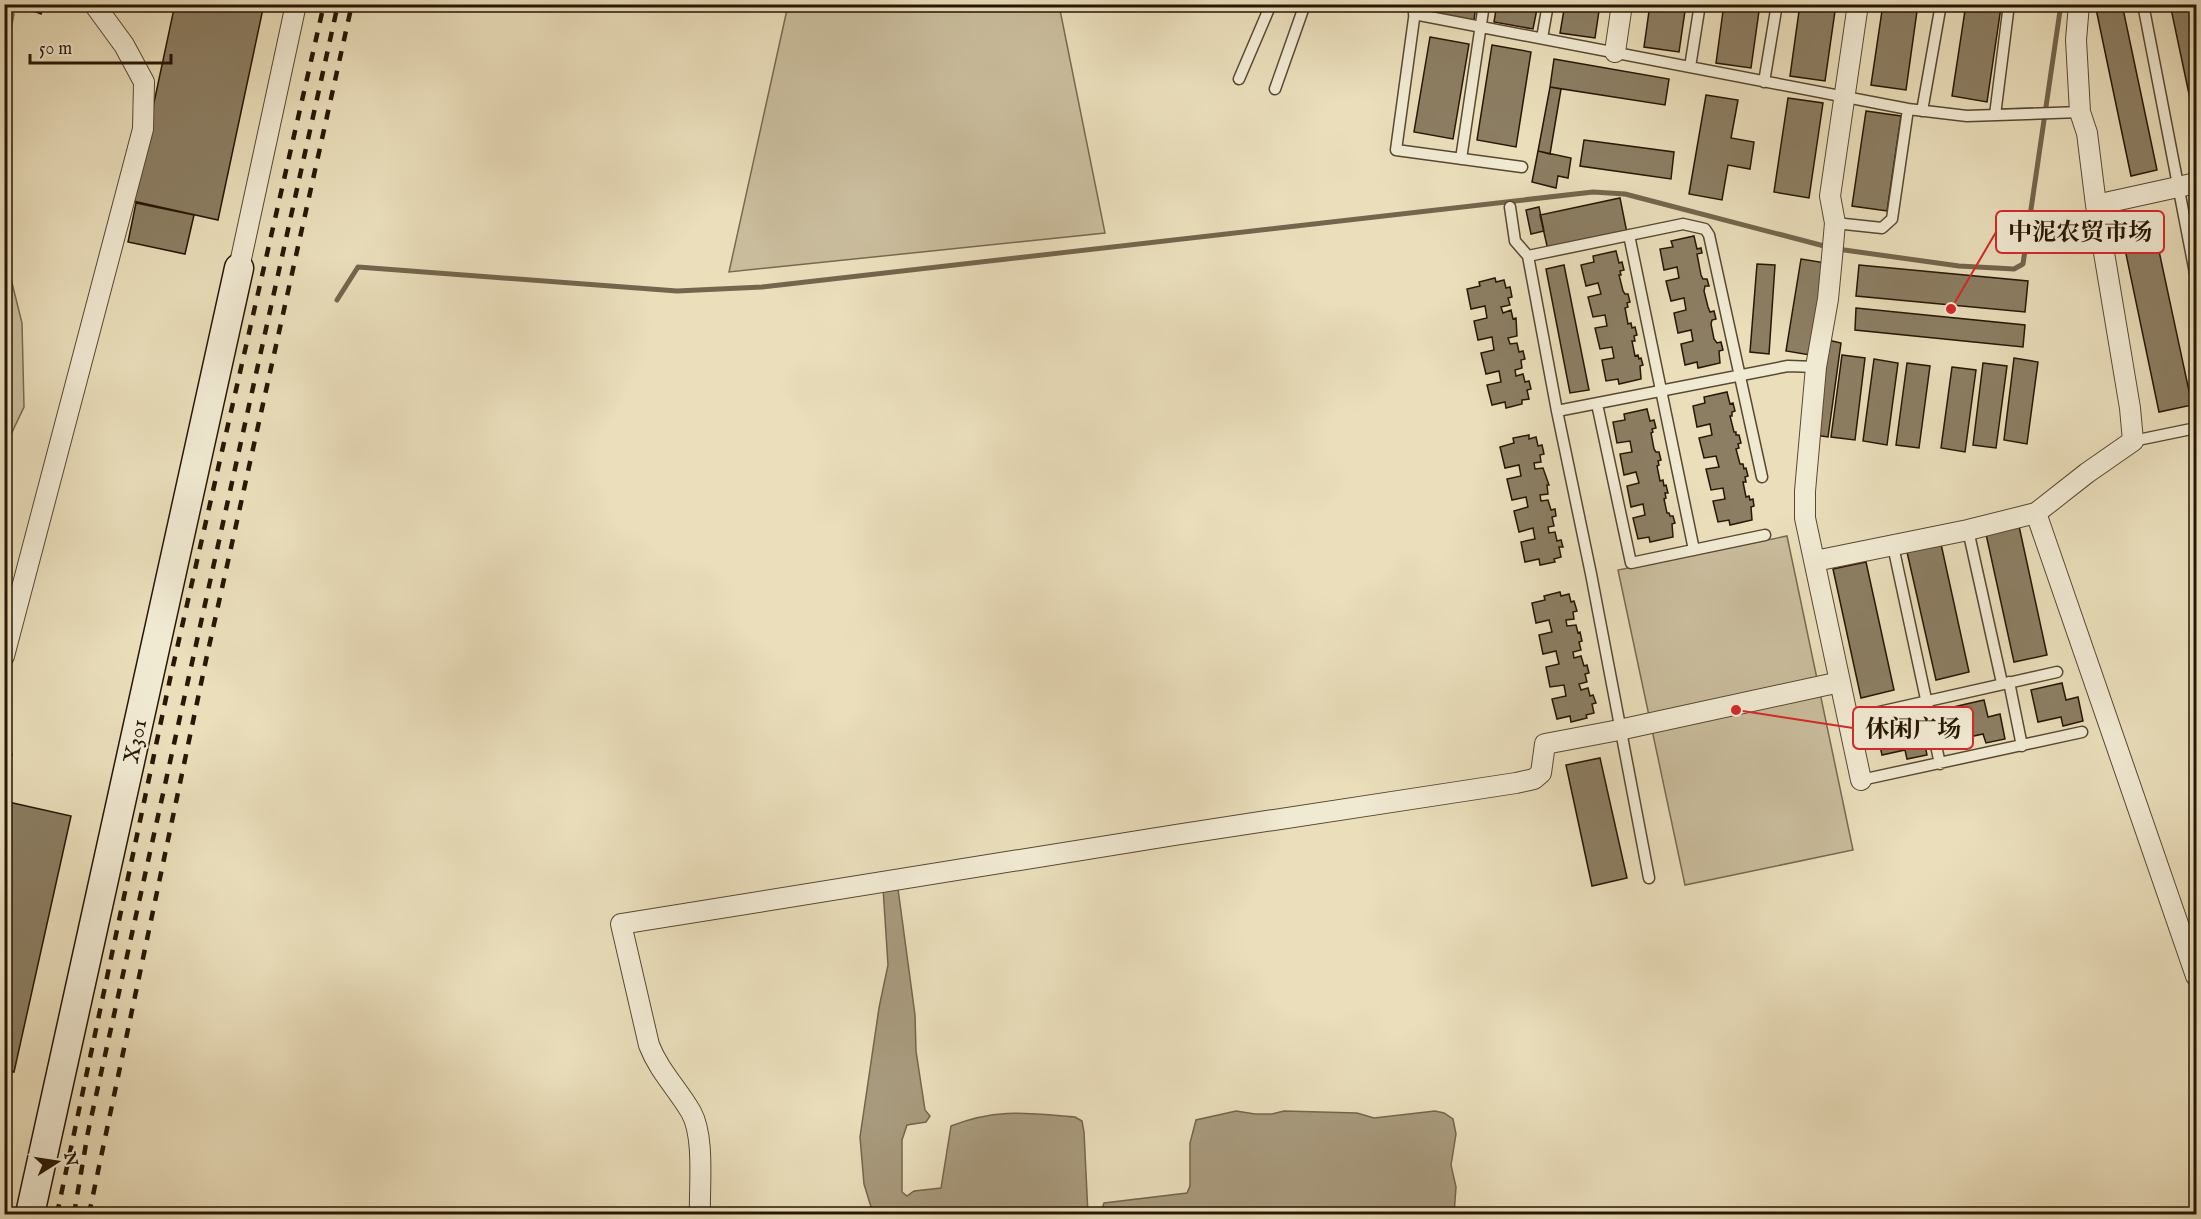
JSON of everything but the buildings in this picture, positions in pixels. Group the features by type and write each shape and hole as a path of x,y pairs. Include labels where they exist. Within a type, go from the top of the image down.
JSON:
{"main road":[{"name":"X301","path":"30,1215 239,268"}],"street":[{"path":"4,656 143,129 144,82 124,45 94,4"},
{"path":"239,268 296,4"},
{"path":"1615,52 1622,4"},
{"path":"1858,4 1830,196 1833,230 1832,257 1828,299 1816,367 1805,518 1861,780"},
{"path":"1815,561 1968,530 2036,513 2133,441 2130,408 2096,205 2087,133 2080,112 2076,40 2079,4"},
{"path":"2096,205 2187,185"},
{"path":"2036,513 2196,976"},
{"path":"700,1215 699,1149 695,1122 691,1112 656,1064 649,1044 621,924 1516,783 1534,779 1541,773 1545,744 1840,682"}],"lane":[{"path":"1239,79 1271,4"},
{"path":"1275,89 1305,4"},
{"path":"1461,159 1484,4"},
{"path":"1542,38 1548,4"},
{"path":"1690,67 1700,4"},
{"path":"1764,82 1777,4"},
{"path":"1922,111 1941,4"},
{"path":"1995,115 2009,4"},
{"path":"2143,4 2187,185 2196,278"},
{"path":"1522,167 1396,150 1415,9 1480,27 1908,109 1957,115 2080,112"},
{"path":"1833,230 1882,228 1892,219 1908,109"},
{"path":"1510,207 1515,241 1528,256 1649,878"},
{"path":"1528,256 1683,224 1705,229 1709,235 1762,477"},
{"path":"1629,235 1694,550"},
{"path":"1557,411 1788,366 1816,367"},
{"path":"1597,404 1631,563 1765,535"},
{"path":"2133,441 2196,428"},
{"path":"1968,530 2022,746"},
{"path":"1893,546 1940,764"},
{"path":"1848,718 2057,672"},
{"path":"1861,780 2082,732"}],"shaded area":[{"path":"788,5 1059,5 1105,233 729,272"},
{"path":"5,7 14,14 5,58"},
{"path":"5,255 22,323 24,407 5,447"},
{"path":"1787,536 1853,850 1685,885 1618,570"},
{"path":"883,888 898,889 915,1015 916,1051 925,1110 930,1116 926,1122 907,1125 902,1140 902,1192 907,1196 914,1191 941,1188 951,1126 967,1120 998,1114 1027,1113 1075,1117 1082,1121 1084,1132 1088,1214 877,1214 871,1207 864,1184 860,1137 879,1008 888,965"},
{"path":"1236,1111 1255,1114 1284,1111 1357,1113 1374,1118 1435,1111 1444,1113 1453,1119 1456,1134 1451,1165 1456,1187 1454,1214 1100,1214 1104,1203 1187,1193 1190,1186 1190,1143 1196,1120"}],"waterway":[{"path":"1837,249 1959,266 2014,269 2023,264 2061,4"},
{"path":"337,300 358,267 677,291 762,287 1593,192 1625,194 1828,247"}],"railway":[{"path":"57,1214 170,679 324,4"},
{"path":"74,1214 88,1132 338,4"},
{"path":"89,1214 206,660 352,4"}],"place":[{"name":"中泥农贸市场","path":"1951,309"},
{"name":"休闲广场","path":"1736,710"}]}
